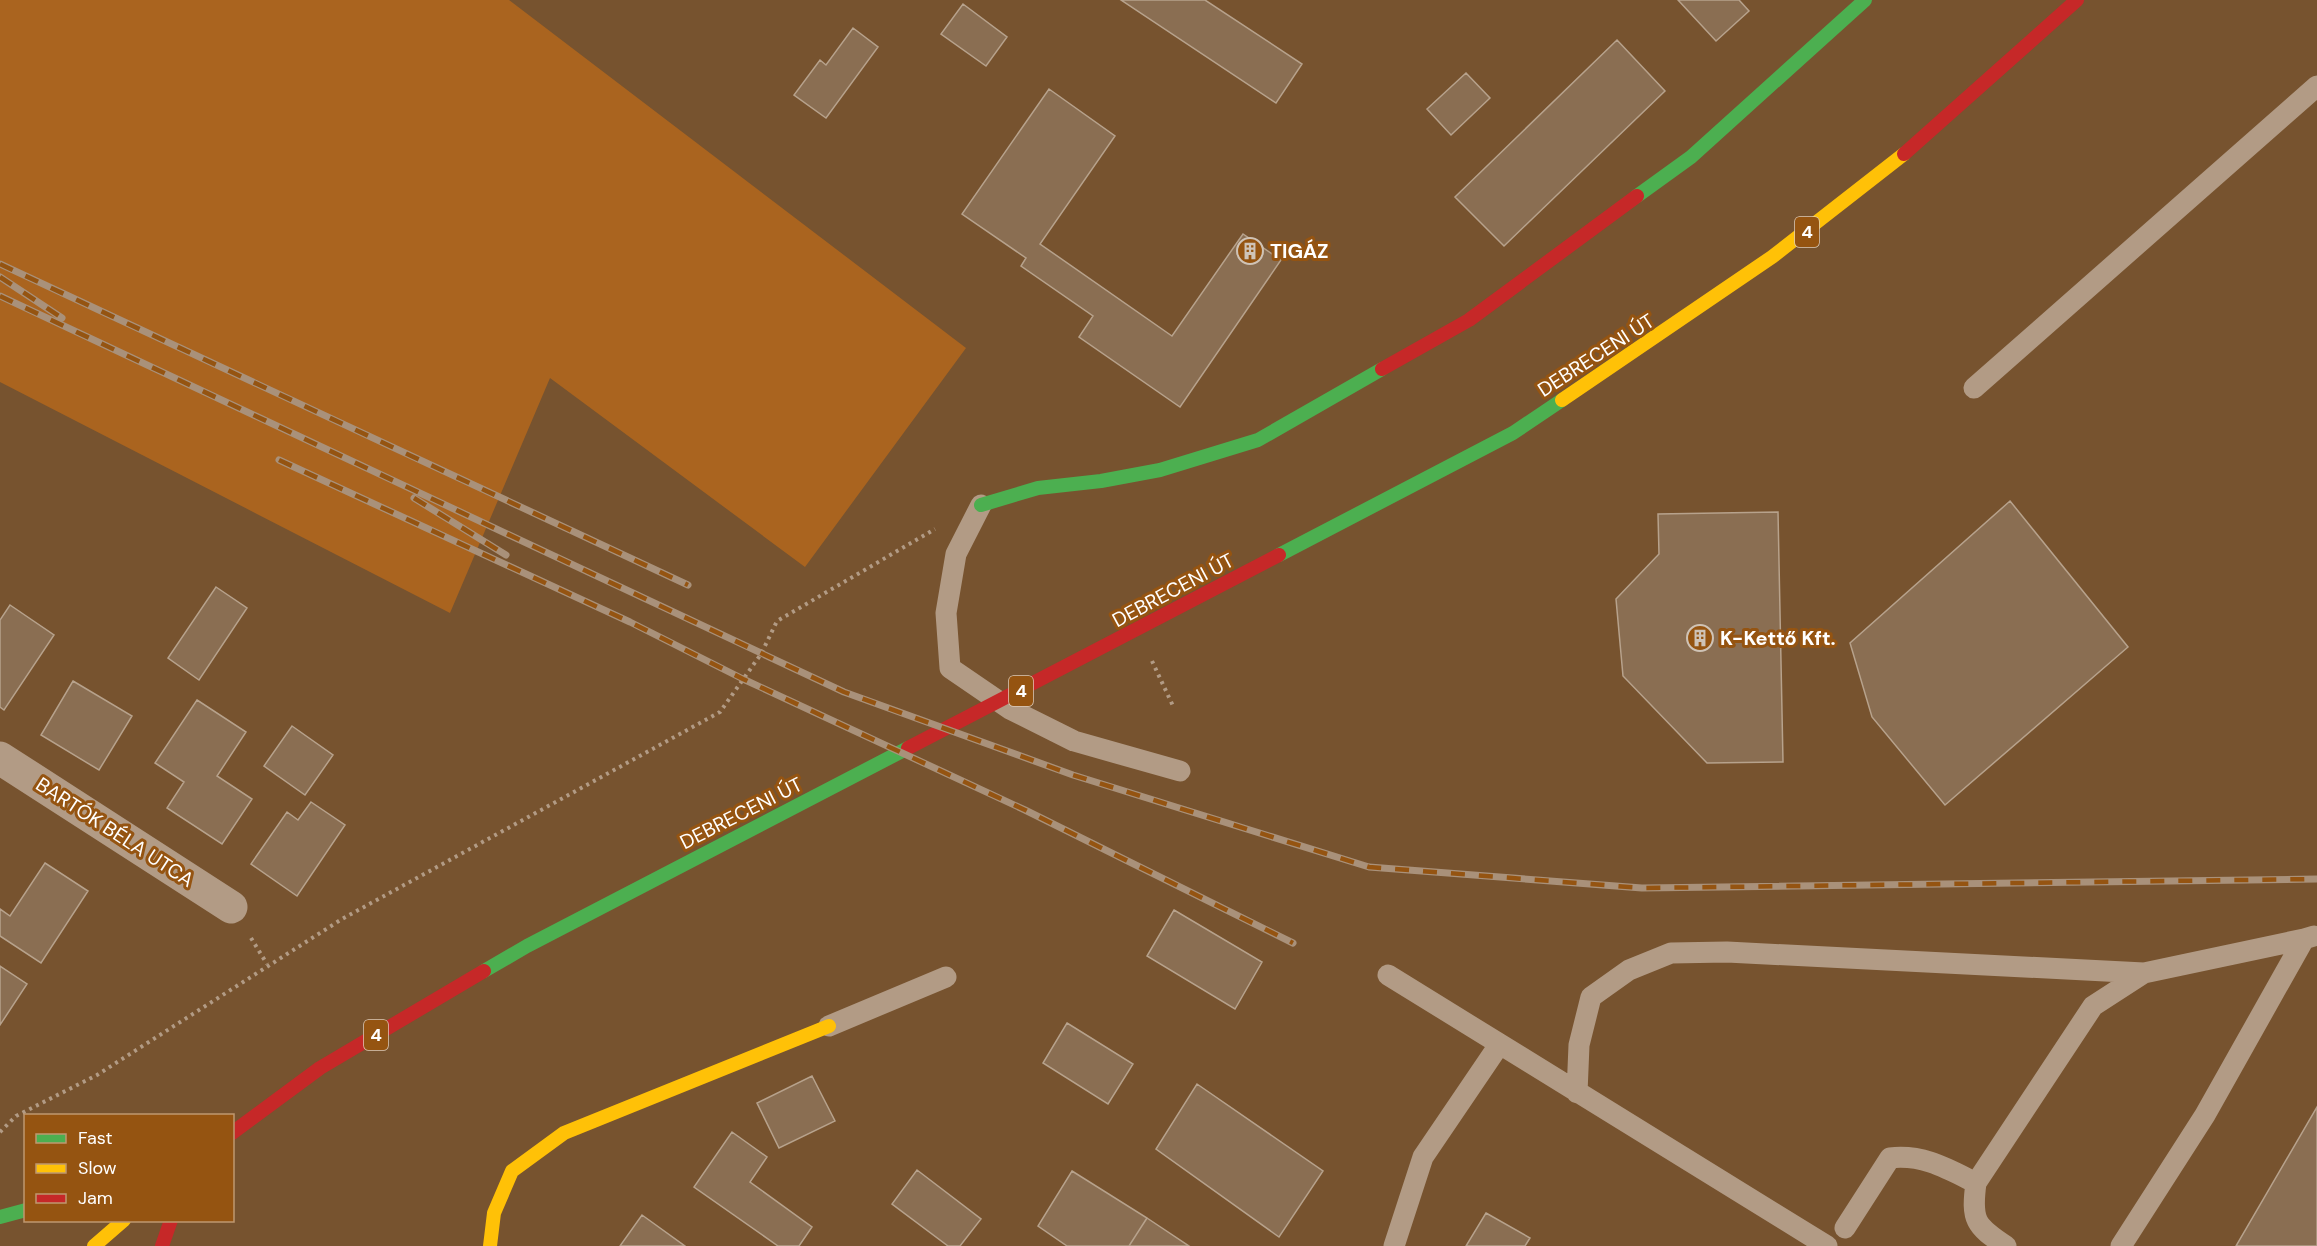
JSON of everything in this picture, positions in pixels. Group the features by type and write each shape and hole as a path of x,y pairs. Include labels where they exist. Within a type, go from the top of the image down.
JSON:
{"main road":[{"path":"981,505 1038,488 1101,481 1160,470 1258,440 1469,320 1691,158 1865,0"},
{"name":"DEBRECENI ÚT","path":"234,1132 320,1068 527,946 1137,631 1513,433 1668,332 1809,230 1895,162 2077,0"},
{"path":"490,1246 494,1213 512,1171 564,1132 829,1026"},
{"path":"0,1217 24,1211"},
{"path":"94,1246 123,1222"},
{"path":"162,1246 171,1222"}],"street":[{"name":"BARTÓK BÉLA UTCA","path":"0,758 231,907"}],"lane":[{"path":"1974,388 2317,86"},
{"path":"981,505 956,554 946,613 950,668 1010,709 1074,741 1180,771"},
{"path":"1577,1093 1579,1045 1591,997 1629,970 1671,953 1727,952 2144,973 2310,937"},
{"path":"2121,1246 2205,1115 2310,937"},
{"path":"2006,1246 1982,1230 1973,1206 1976,1183 2093,1006 2144,973"},
{"path":"1388,975 1827,1246"},
{"path":"829,1026 946,977"},
{"path":"1394,1246 1423,1157 1499,1045"},
{"path":"1845,1228 1890,1158 1909,1155 1943,1166 1976,1183"}],"path":[{"path":"0,1132 16,1116 97,1075 342,918 720,712 761,654 777,621 924,534 981,505"},
{"path":"1137,631 1173,706"}],"shaded area":[{"path":"0,0 509,0 966,348 805,567 550,378 450,613 0,382"}],"building":[{"path":"1121,0 1205,0 1302,64 1276,103"},
{"path":"1678,0 1739,0 1749,11 1716,41"},
{"path":"963,4 1007,37 986,66 941,34"},
{"path":"853,28 878,47 826,118 794,95 820,60 826,65"},
{"path":"1617,40 1665,91 1504,246 1455,197"},
{"path":"1466,73 1490,98 1451,135 1427,109"},
{"name":"TIGÁZ","path":"1049,89 1115,136 1040,244 1172,336 1243,234 1281,260 1180,407 1079,337 1093,316 1021,266 1026,258 962,214"},
{"path":"2010,501 2128,647 1945,805 1872,717 1850,643"},
{"name":"K-Kettő Kft.","path":"1778,512 1783,762 1707,763 1623,676 1616,599 1659,554 1658,514"},
{"path":"216,587 247,608 199,680 168,658"},
{"path":"10,605 54,635 4,710 0,707 0,620"},
{"path":"73,681 132,716 99,770 41,735"},
{"path":"197,700 246,732 217,776 252,799 222,844 167,808 184,782 155,763"},
{"path":"292,726 333,755 305,795 264,766"},
{"path":"311,802 345,825 297,896 251,864 287,812 298,820"},
{"path":"45,863 88,891 41,963 0,936 0,909 10,916"},
{"path":"1174,910 1262,962 1235,1009 1147,956"},
{"path":"0,966 27,984 0,1025"},
{"path":"1067,1023 1133,1064 1108,1104 1043,1063"},
{"path":"812,1076 835,1121 779,1148 757,1103"},
{"path":"1197,1084 1323,1171 1279,1237 1156,1149"},
{"path":"2317,1107 2317,1246 2236,1246"},
{"path":"732,1132 767,1157 750,1182 812,1227 799,1246 778,1246 694,1187"},
{"path":"917,1170 981,1219 960,1246 948,1246 892,1204"},
{"path":"1072,1171 1147,1218 1129,1246 1067,1246 1038,1226"},
{"path":"1486,1213 1530,1238 1525,1246 1466,1246"},
{"path":"642,1215 685,1246 620,1246"},
{"path":"1147,1218 1189,1246 1129,1246"}],"railway":[{"path":"0,264 688,585"},
{"path":"0,277 62,318"},
{"path":"0,296 844,692 1073,775 1369,867 1642,888 2317,879"},
{"path":"279,460 630,622 743,679 1025,810 1293,943"},
{"path":"414,498 506,555"}],"traffic: fast":[{"path":"1637,196 1691,157 1865,0"},
{"path":"981,505 1038,488 1101,481 1160,470 1258,440 1382,369"},
{"path":"1279,555 1513,433 1562,400"},
{"path":"484,971 527,946 908,748"},
{"path":"0,1217 24,1211"}],"traffic: slow":[{"path":"1562,400 1772,257 1904,154"},
{"path":"490,1246 494,1213 512,1171 564,1133 829,1026"},
{"path":"94,1246 122,1222"}],"traffic: jam":[{"path":"1904,154 2077,0"},
{"path":"1382,369 1469,320 1637,196"},
{"path":"908,748 1279,555"},
{"path":"234,1132 320,1068 484,971"},
{"path":"162,1246 170,1222"}],"place":[{"name":"TIGÁZ","path":"1250,251"},
{"name":"K-Kettő Kft.","path":"1700,638"}]}
